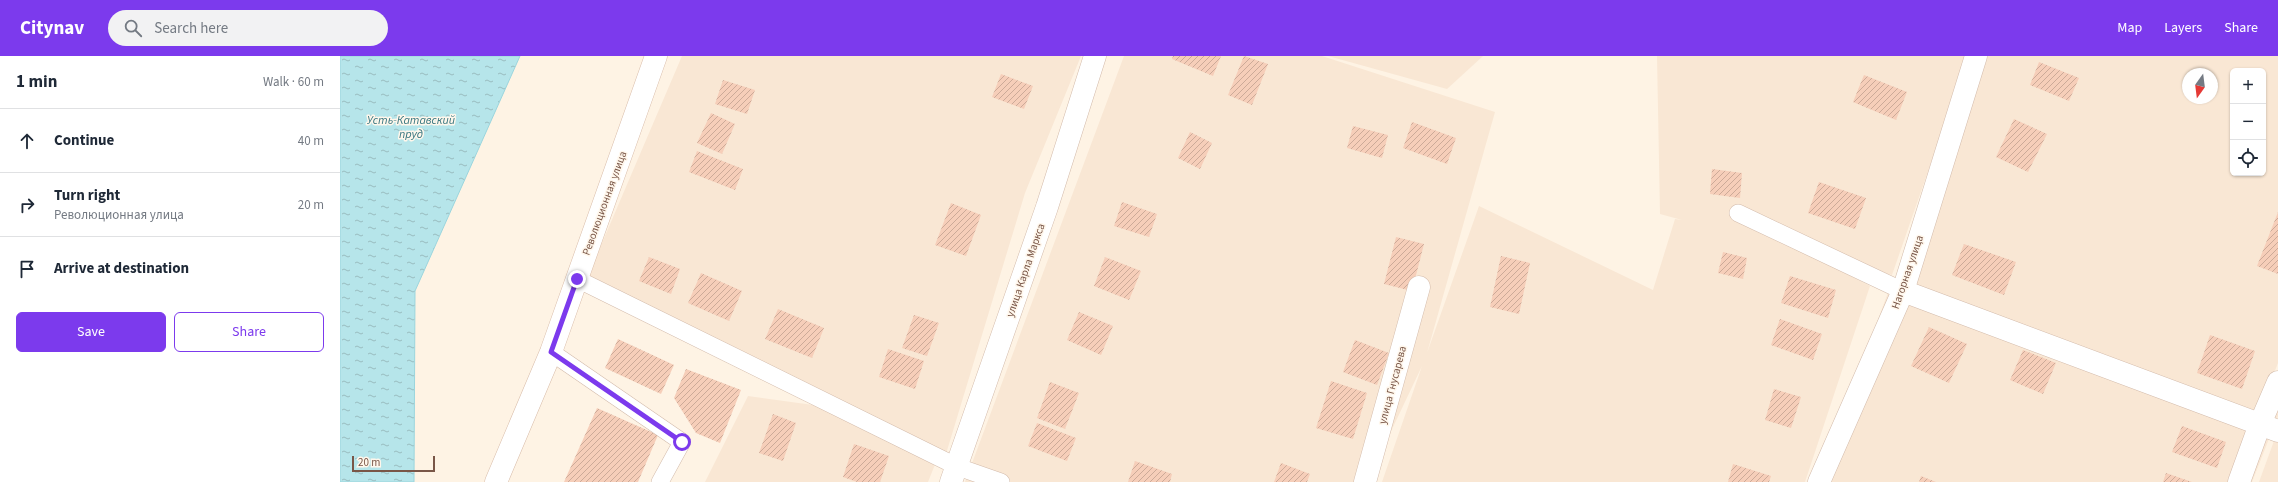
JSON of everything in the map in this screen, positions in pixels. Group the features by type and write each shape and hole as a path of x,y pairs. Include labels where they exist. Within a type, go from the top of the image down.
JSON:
{"street":[{"name":"Революционная улица","path":"496,482 551,352 656,56"},
{"name":"улица Карла Маркса","path":"955,475 1047,207 1095,56"},
{"name":"Нагорная улица","path":"1819,482 1903,291 1976,56"},
{"name":"улица Гнусарева","path":"1365,482 1419,287"},
{"path":"1903,291 2269,427"},
{"path":"2239,482 2269,427 2278,382"}],"lane":[{"path":"1738,213 1903,291"},
{"path":"577,279 955,475 1001,482"},
{"path":"551,352 682,442 660,482"}],"shaded area":[{"path":"682,56 1081,56 1025,193 946,454 587,278"},
{"path":"1124,56 1322,56 1495,112 1427,353 1479,206 1653,290 1675,219 1682,220 1660,214 1657,56 1968,56 1892,275 1805,252 1870,286 1805,482 1382,482 1422,366 1367,482 965,482"},
{"path":"1328,56 1483,56 1447,89"},
{"path":"1988,56 2278,56 2278,363 2260,408 2278,402 2278,416 2252,482 1818,482 1893,279 1906,283"},
{"path":"748,396 813,405 936,462 928,482 705,482"},
{"path":"2278,430 2278,482 2259,482"}],"water":[{"name":"Усть-Катавский пруд","path":"340,56 520,56 415,291 414,482 340,482"}],"building":[{"path":"1173,56 1221,56 1213,76 1172,59"},
{"path":"1244,56 1268,64 1252,105 1228,95"},
{"path":"2039,62 2079,78 2069,101 2030,85"},
{"path":"1001,74 1033,86 1024,109 992,97"},
{"path":"1864,75 1907,92 1896,120 1853,102"},
{"path":"723,80 755,90 747,114 715,104"},
{"path":"711,113 735,124 722,154 697,143"},
{"path":"2014,119 2047,134 2028,172 1996,157"},
{"path":"1412,122 1456,138 1447,164 1403,148"},
{"path":"1353,126 1388,135 1382,158 1347,148"},
{"path":"1190,132 1212,143 1200,169 1178,158"},
{"path":"697,151 743,169 735,190 689,172"},
{"path":"1712,169 1742,173 1740,198 1710,194"},
{"path":"1819,182 1866,198 1855,229 1808,213"},
{"path":"1122,202 1157,214 1149,237 1114,226"},
{"path":"951,203 981,215 966,256 935,245"},
{"path":"2278,212 2278,274 2257,266"},
{"path":"1396,237 1424,244 1412,291 1384,284"},
{"path":"1964,244 2016,262 2004,295 1952,275"},
{"path":"1723,252 1747,258 1743,279 1718,273"},
{"path":"1501,256 1530,263 1519,314 1490,307"},
{"path":"649,257 680,269 671,294 639,281"},
{"path":"1105,257 1141,271 1129,300 1094,286"},
{"path":"701,273 742,291 729,321 688,303"},
{"path":"1790,276 1836,290 1828,318 1781,303"},
{"path":"778,309 824,328 812,358 765,339"},
{"path":"1079,312 1113,326 1101,355 1067,340"},
{"path":"914,315 939,323 927,356 902,348"},
{"path":"1780,319 1822,334 1813,360 1771,345"},
{"path":"1929,327 1967,344 1949,383 1911,366"},
{"path":"2210,335 2255,351 2242,389 2197,373"},
{"path":"618,339 674,365 661,394 605,368"},
{"path":"1355,340 1389,353 1377,385 1343,372"},
{"path":"888,349 924,361 915,389 879,377"},
{"path":"2023,350 2056,363 2043,394 2010,380"},
{"path":"686,369 741,390 720,443 696,433 674,398"},
{"path":"1331,381 1367,393 1353,439 1316,428"},
{"path":"1050,382 1079,393 1065,429 1037,418"},
{"path":"1774,389 1801,397 1791,428 1765,420"},
{"path":"597,408 658,435 638,482 564,482"},
{"path":"773,414 796,423 783,461 759,453"},
{"path":"1037,423 1076,438 1067,461 1028,446"},
{"path":"2182,426 2226,442 2217,468 2172,452"},
{"path":"854,444 889,456 880,482 857,482 843,477"},
{"path":"1135,461 1172,474 1170,482 1128,482"},
{"path":"1281,463 1310,474 1307,482 1274,482"},
{"path":"1733,464 1771,476 1769,482 1728,482"},
{"path":"2166,473 2192,482 2163,482"},
{"path":"1921,476 1936,482 1919,482"}],"route":[{"path":"577,279 551,352 682,442"}]}
